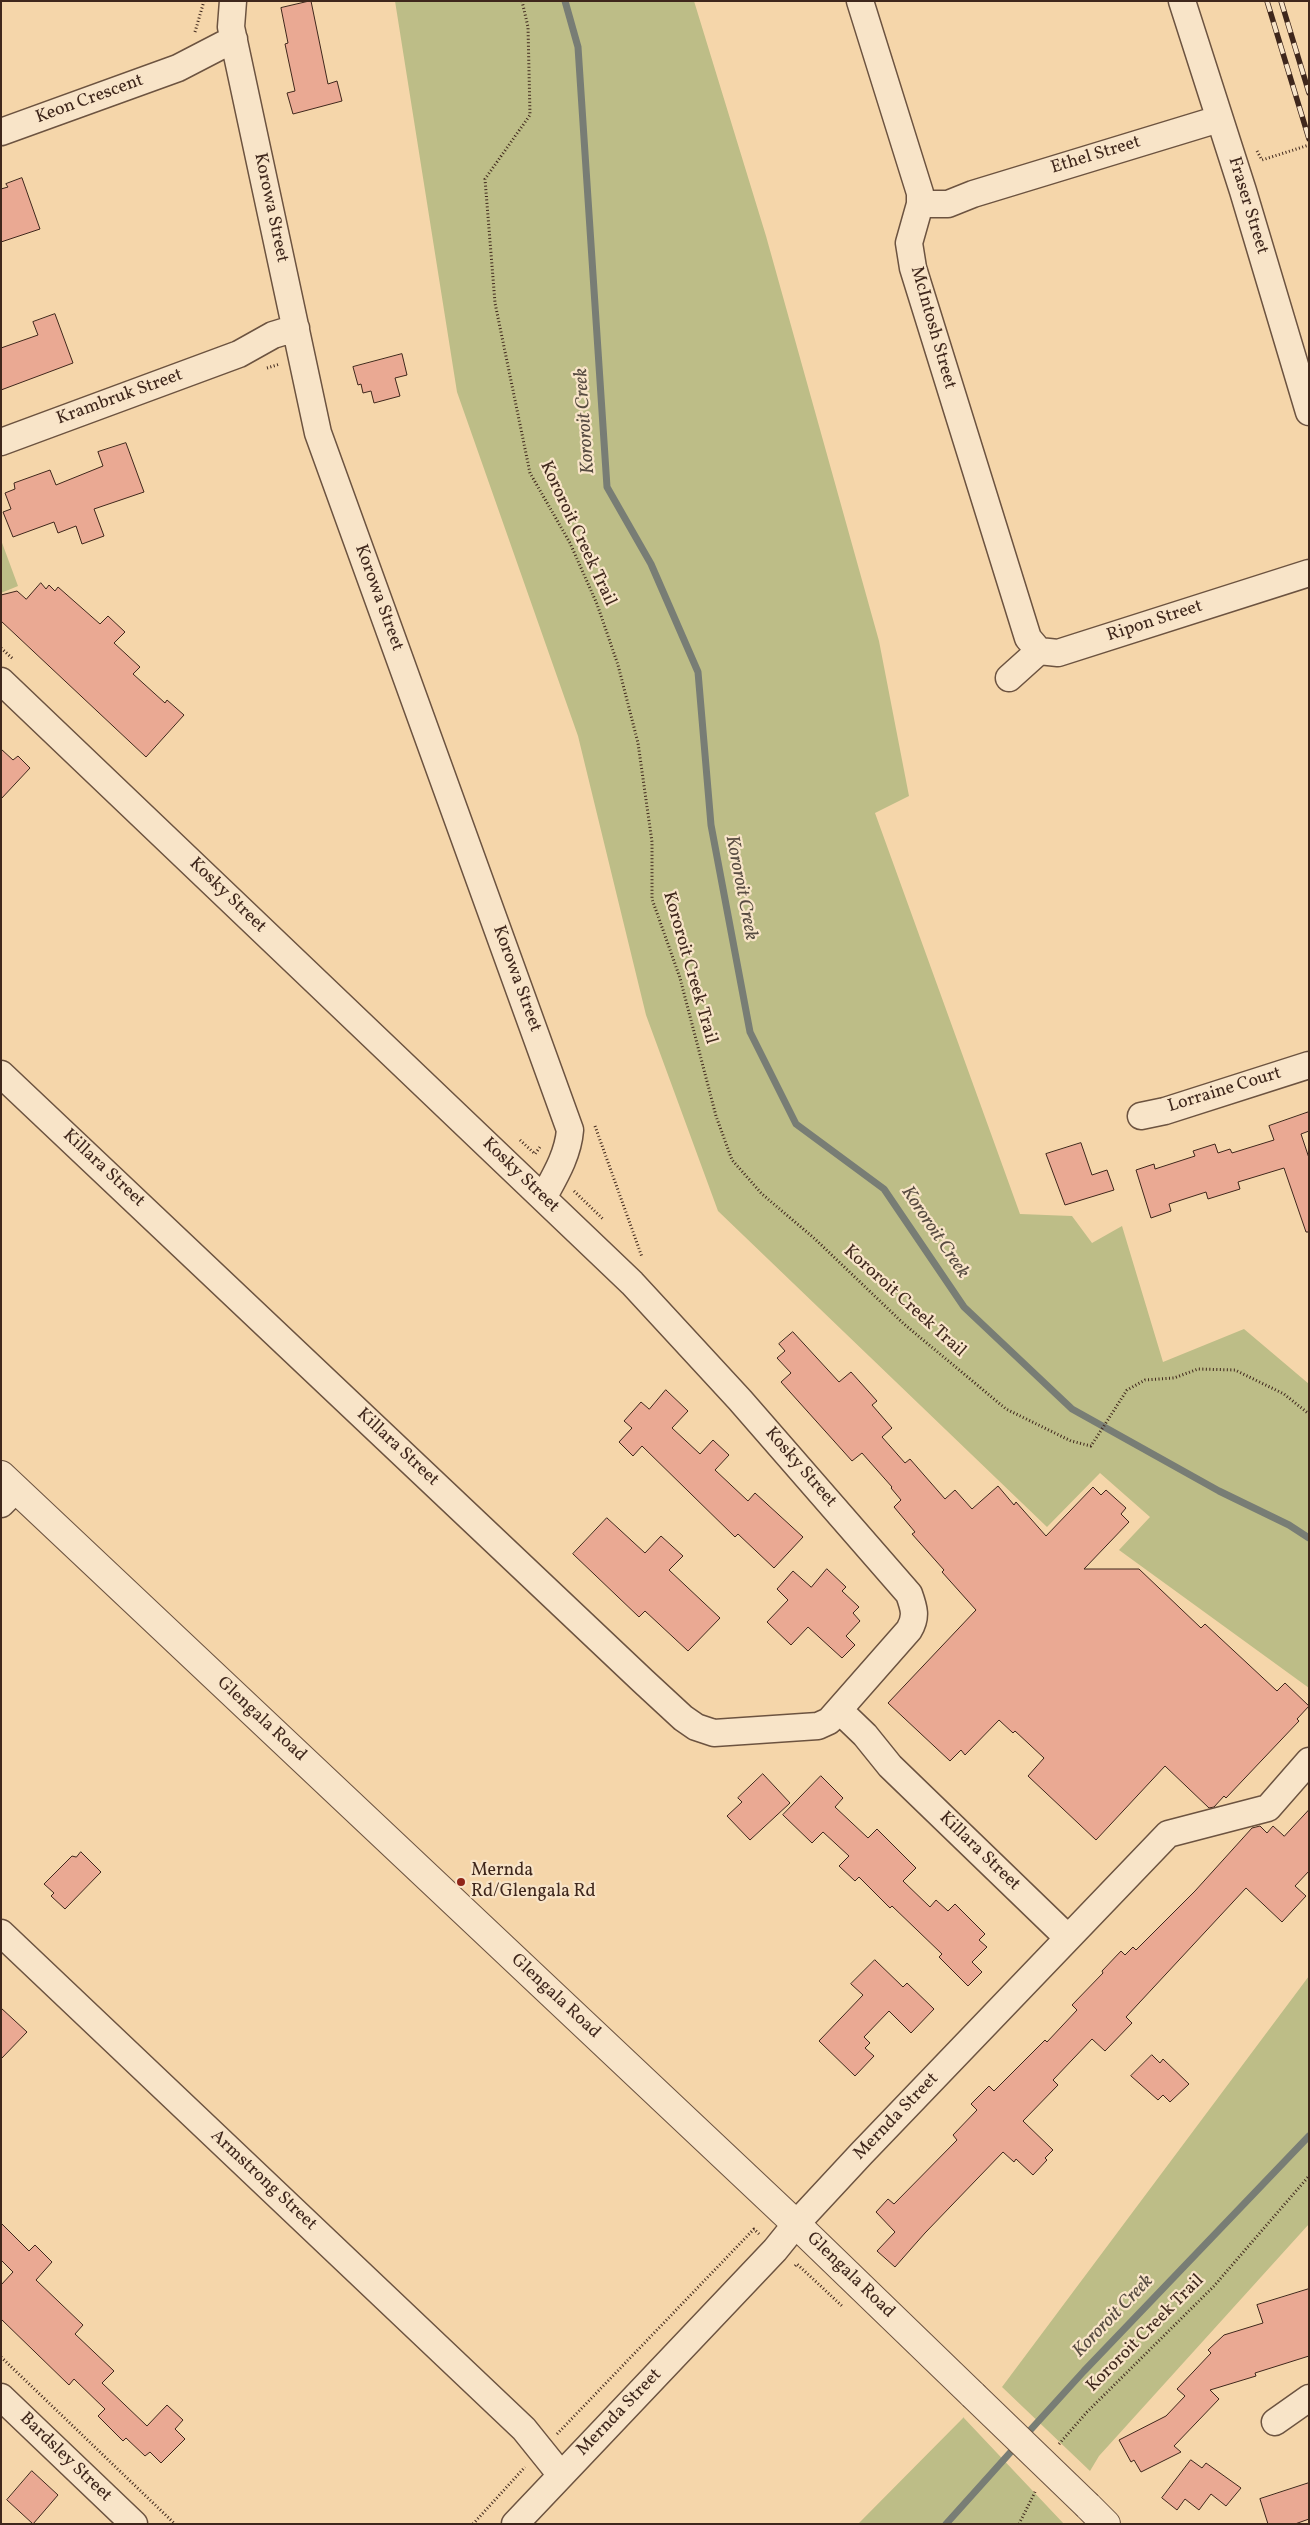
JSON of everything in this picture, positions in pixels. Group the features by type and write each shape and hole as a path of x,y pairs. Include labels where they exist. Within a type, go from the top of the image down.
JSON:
{"street":[{"name":"Korowa Street","path":"233,1 231,18 236,49 292,347 318,433 566,1117 570,1130 550,1155"},
{"path":"860,1 920,198"},
{"name":"Fraser Street","path":"1182,1 1309,412"},
{"name":"Keon Crescent","path":"1,132 236,49"},
{"name":"Ethel Street","path":"920,198 948,191 973,194 1219,119"},
{"name":"McIntosh Street","path":"920,198 909,243 913,268 1028,638 1038,651"},
{"name":"Krambruk Street","path":"1,442 239,354 292,347"},
{"name":"Ripon Street","path":"1038,651 1058,653 1309,573"},
{"path":"1009,678 1038,651"},
{"name":"Kosky Street","path":"8,672 632,1283 909,1594 914,1609 915,1621 910,1630 834,1715"},
{"name":"Lorraine Court","path":"1141,1116 1165,1111 1309,1065"},
{"name":"Killara Street","path":"1,1074 683,1718 696,1727 714,1733 803,1729 818,1726 834,1715 865,1735 890,1766 1068,1938"},
{"path":"536,1190 550,1155"},
{"name":"Glengala Road","path":"6,1489 796,2224 1097,2515"},
{"name":"Mernda Street","path":"514,2524 775,2250 796,2224 1168,1834 1268,1808 1309,1760"},
{"name":"Armstrong Street","path":"1,1933 567,2469"},
{"name":"Bardsley Street","path":"1,2397 130,2522"},
{"path":"1275,2422 1309,2398"}],"path":[{"name":"Kororoit Creek Trail","path":"522,1 528,27 530,115 485,180 495,303 530,473 570,543 597,604 618,665 638,744 652,842 652,899 680,978 716,1116 732,1160 762,1194 815,1239 904,1324 1006,1409 1071,1441 1091,1446 1127,1390 1145,1380 1174,1378 1198,1369 1235,1370 1284,1394 1309,1414"},
{"path":"1254,146 1262,160 1309,145"},
{"path":"282,373 292,347"},
{"path":"1,648 8,672"},
{"path":"592,1118 643,1258 630,1245"},
{"path":"514,1134 550,1155 610,1226"},
{"name":"Kororoit Creek Trail","path":"1059,2446 1063,2438 1087,2412 1214,2286 1309,2176"},
{"path":"473,2524 543,2447 754,2229 775,2250 798,2264 847,2311"},
{"path":"791,2271 798,2264"},
{"path":"1,2357 176,2524"},
{"path":"1020,2524 1038,2487"}],"green space":[{"path":"395,1 694,1 766,236 879,641 909,796 875,813 1020,1214 1072,1216 1092,1243 1122,1226 1163,1362 1244,1329 1309,1384 1309,1688 1119,1550 1150,1517 1100,1473 1047,1527 718,1211 646,1015 578,736 457,392"},
{"path":"1,540 18,586 1,593"},
{"path":"1309,1976 1309,2224 1099,2456 1090,2471 1002,2387"},
{"path":"963,2418 1064,2524 858,2524"}],"building":[{"path":"311,1 328,84 337,81 342,101 293,114 287,93 295,91 285,44 288,43 281,8"},
{"path":"22,178 40,229 1,242 1,189 8,187 6,184"},
{"path":"55,314 73,363 1,390 1,348 38,335 33,322"},
{"path":"402,354 407,375 395,378 400,396 374,403 371,391 363,393 361,384 358,385 353,367"},
{"path":"126,443 144,492 94,509 104,536 82,544 76,526 58,533 54,522 13,537 3,512 11,509 5,493 15,489 14,483 50,470 56,485 103,466 98,452"},
{"path":"41,583 46,589 49,585 55,591 58,587 100,624 108,616 125,632 114,643 140,667 133,674 165,703 167,700 184,715 146,757 1,621 1,595 17,591 26,599"},
{"path":"1,749 13,760 18,756 30,768 1,799"},
{"path":"1309,1112 1309,1131 1301,1134 1309,1158 1309,1232 1306,1232 1284,1168 1238,1182 1240,1189 1208,1199 1206,1192 1169,1204 1171,1211 1151,1218 1136,1170 1154,1164 1155,1169 1195,1156 1193,1151 1215,1144 1218,1153 1230,1149 1232,1153 1274,1140 1269,1126"},
{"path":"1081,1143 1092,1175 1107,1170 1114,1190 1065,1205 1046,1154"},
{"path":"793,1332 839,1382 851,1372 877,1401 872,1405 892,1428 882,1437 905,1463 910,1459 945,1499 955,1490 972,1509 998,1486 1014,1505 1016,1502 1046,1536 1093,1487 1101,1495 1106,1490 1126,1508 1121,1514 1129,1522 1084,1569 1139,1569 1201,1628 1205,1624 1277,1691 1285,1683 1309,1706 1297,1719 1299,1721 1226,1798 1224,1796 1214,1807 1209,1808 1165,1766 1096,1840 1028,1776 1044,1758 1015,1731 1013,1733 999,1720 965,1755 961,1750 950,1761 888,1703 976,1610 942,1572 944,1570 912,1534 915,1532 894,1507 901,1500 892,1487 862,1453 852,1461 781,1382 791,1373 777,1358 785,1351 779,1344"},
{"path":"666,1390 688,1411 672,1428 700,1454 713,1440 729,1455 715,1470 748,1501 755,1493 803,1537 774,1568 738,1534 735,1537 642,1446 633,1456 619,1442 632,1428 624,1421 641,1402 649,1409"},
{"path":"607,1518 645,1553 661,1536 683,1556 669,1570 720,1618 688,1651 645,1611 639,1617 573,1554"},
{"path":"827,1569 846,1587 842,1591 859,1607 853,1613 860,1621 846,1636 855,1645 842,1658 808,1627 791,1645 767,1622 788,1600 777,1589 793,1571 811,1587"},
{"path":"763,1774 790,1803 750,1840 727,1816 742,1802 738,1798"},
{"path":"821,1776 843,1798 835,1807 868,1838 877,1829 916,1868 903,1881 930,1907 936,1900 948,1911 955,1904 985,1934 979,1940 987,1947 972,1962 982,1972 968,1986 939,1957 942,1954 892,1906 890,1908 859,1877 855,1881 839,1866 849,1856 823,1832 812,1843 783,1815"},
{"path":"1309,1810 1309,1871 1295,1886 1306,1896 1282,1922 1246,1888 1126,2017 1132,2023 1105,2051 1092,2039 1053,2080 1058,2085 1023,2121 1053,2150 1045,2158 1047,2160 1033,2175 1016,2159 1014,2162 1003,2152 895,2267 877,2251 895,2232 876,2212 888,2199 894,2204 957,2140 953,2135 977,2110 971,2104 989,2086 994,2091 1045,2040 1047,2042 1077,2010 1072,2005 1121,1951 1125,1955 1133,1947 1136,1950 1195,1891 1252,1828 1260,1826 1267,1833 1273,1826 1284,1836"},
{"path":"81,1852 101,1872 65,1909 51,1896 54,1893 44,1884 72,1856 76,1857"},
{"path":"875,1960 903,1987 907,1983 934,2009 911,2033 889,2011 864,2037 870,2043 865,2048 874,2056 855,2076 819,2041 863,1995 851,1984"},
{"path":"1,2008 27,2032 1,2059"},
{"path":"1152,2055 1160,2063 1163,2059 1189,2084 1170,2102 1163,2095 1158,2100 1131,2076"},
{"path":"1,2223 29,2251 35,2245 52,2262 36,2280 83,2325 75,2334 114,2371 102,2383 147,2426 167,2405 183,2420 175,2429 185,2439 161,2463 150,2452 145,2456 126,2438 123,2441 98,2416 105,2409 74,2379 69,2385 1,2319 1,2285 13,2272 1,2260"},
{"path":"1309,2289 1309,2356 1255,2373 1256,2376 1210,2390 1219,2399 1174,2446 1181,2452 1141,2472 1134,2460 1131,2462 1119,2440 1166,2416 1185,2396 1177,2389 1211,2353 1208,2350 1224,2335 1263,2323 1257,2305"},
{"path":"1191,2460 1202,2468 1206,2463 1241,2488 1226,2506 1211,2494 1199,2510 1185,2499 1177,2510 1162,2498"},
{"path":"32,2471 58,2495 33,2524 7,2500"},
{"path":"1309,2483 1309,2519 1295,2524 1268,2524 1260,2499"}],"waterway":[{"name":"Kororoit Creek","path":"565,1 578,47 607,487 651,564 698,672 711,825 750,1032 796,1124 884,1189 964,1307 1072,1409 1219,1491 1289,1525 1309,1538"},
{"name":"Kororoit Creek","path":"1024,2437 1084,2371 1309,2136"},
{"name":"Kororoit Creek","path":"946,2524 1017,2445"}],"railway":[{"path":"1267,1 1309,139"},
{"path":"1281,1 1309,93"}],"place":[{"name":"Mernda Rd/Glengala Rd","path":"461,1882"}]}
